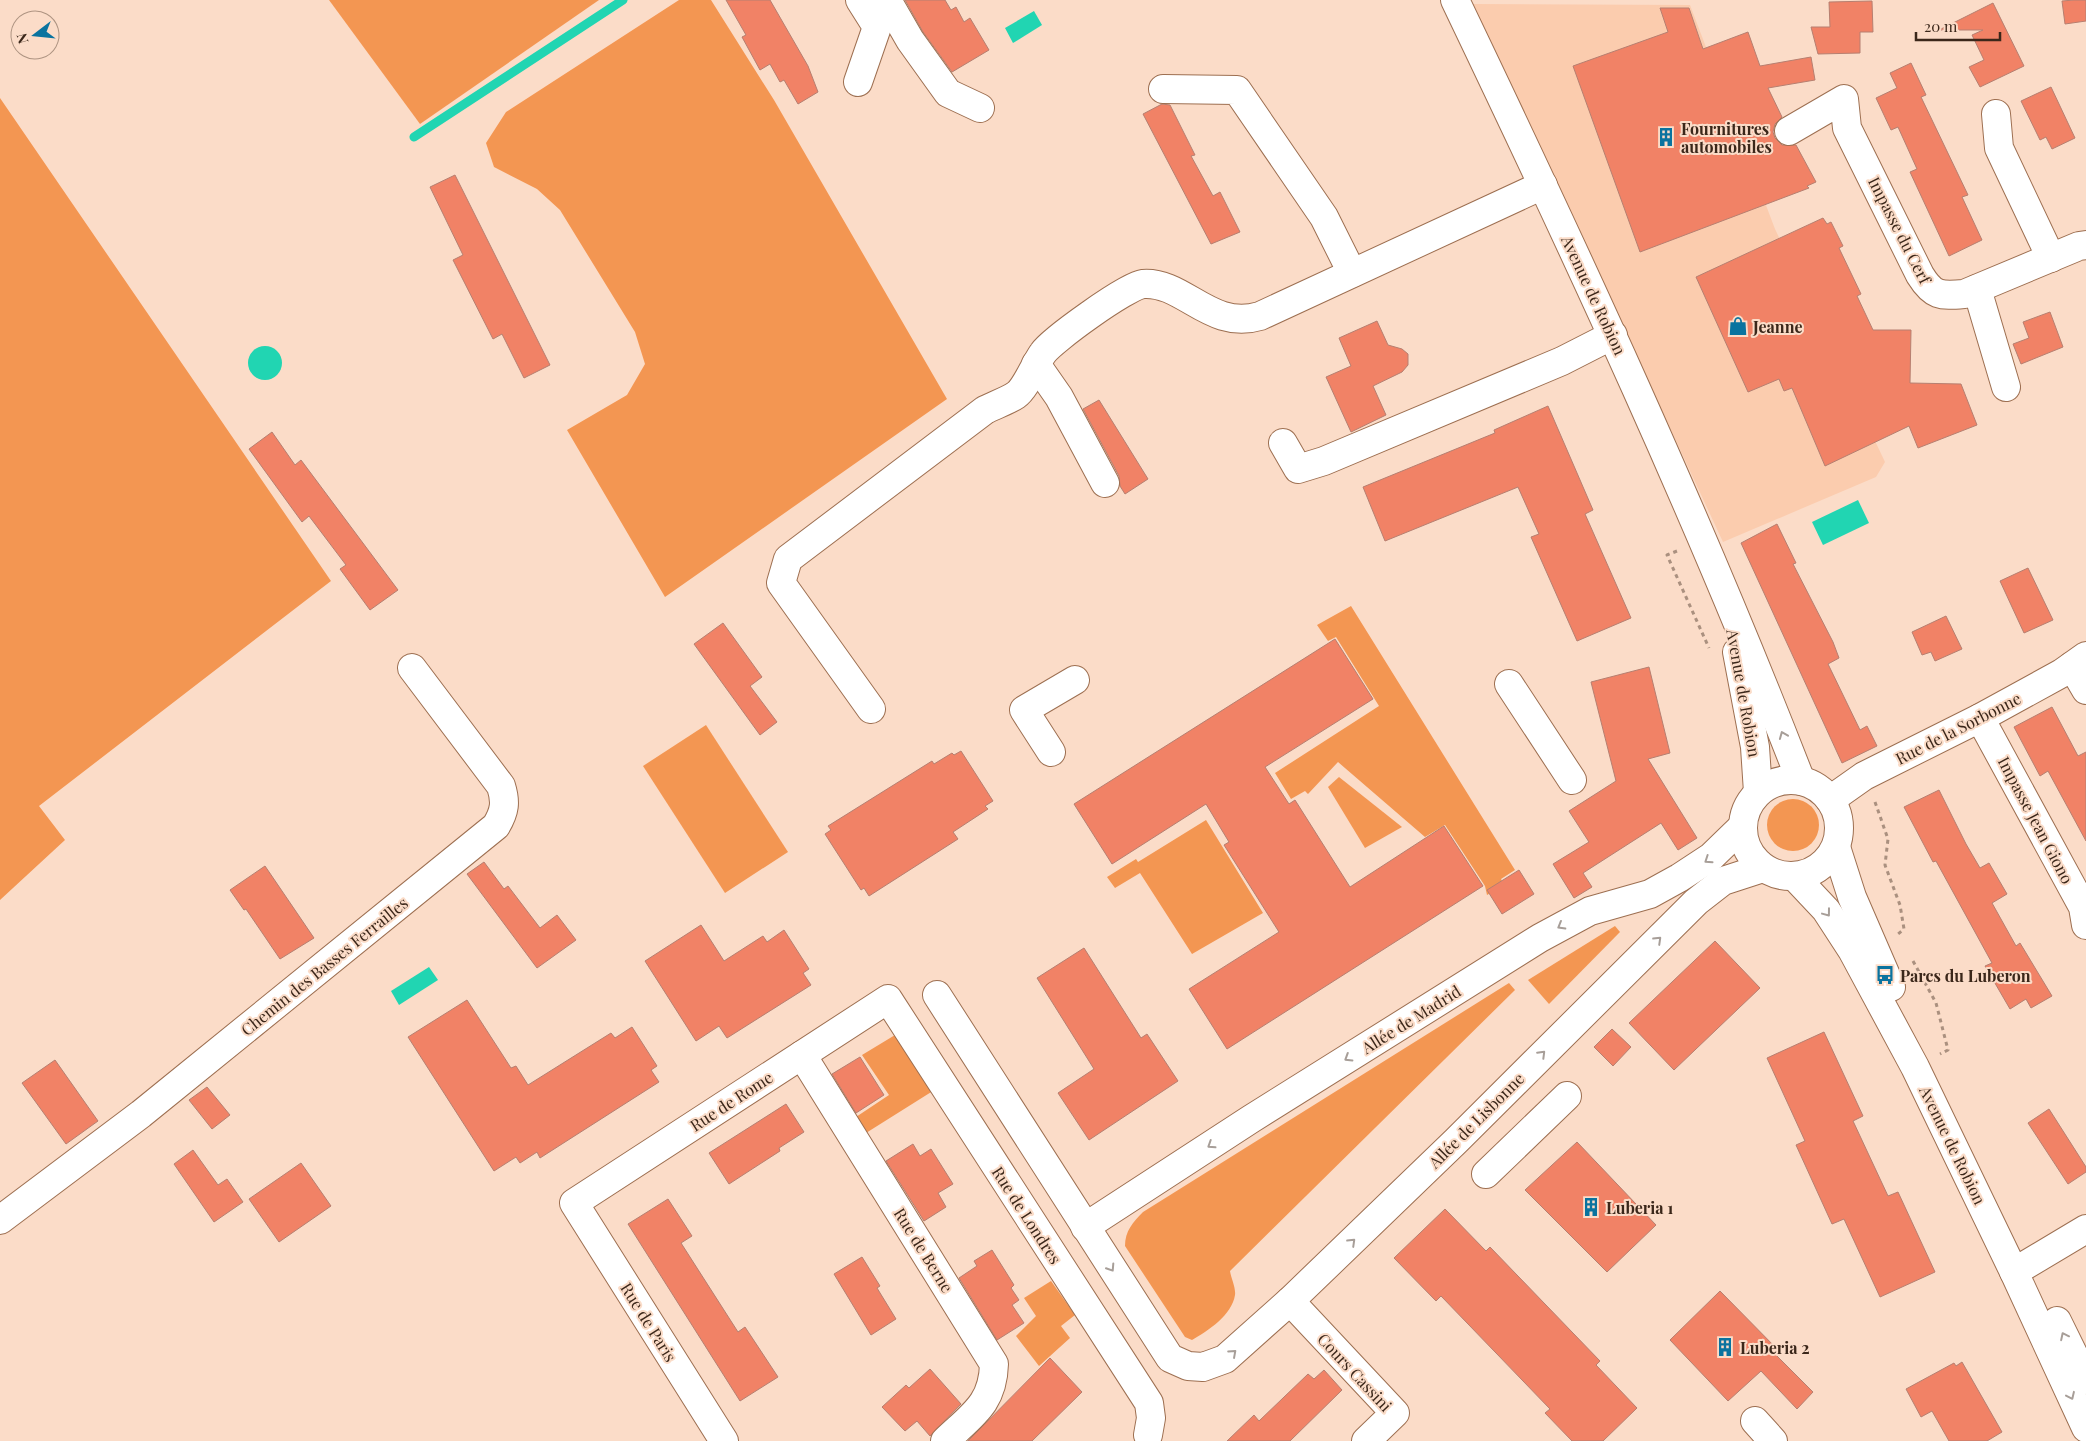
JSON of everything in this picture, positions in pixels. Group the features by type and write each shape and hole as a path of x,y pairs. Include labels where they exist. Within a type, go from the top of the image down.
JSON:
{"street":[{"path":"858,82 877,27 860,0"},
{"path":"887,0 910,40 948,93 980,108"},
{"name":"Avenue de Robion","path":"1457,1 1613,335 1704,540 1801,781"},
{"path":"1163,89 1237,90 1324,217 1352,273"},
{"name":"Impasse du Cerf","path":"1788,131 1844,99 1848,128 1928,289 1943,296 1964,294 2086,245"},
{"path":"1996,114 1999,148 2052,258"},
{"path":"871,709 781,583 788,559 985,410 1017,394 1044,352 1110,300 1140,284 1157,284 1225,318 1245,320 1260,316 1543,185"},
{"path":"1977,289 2006,387"},
{"path":"1283,443 1298,469 1324,461 1562,361 1613,335"},
{"path":"1036,364 1059,397 1105,483"},
{"name":"Avenue de Robion","path":"1727,594 1755,747 1758,792"},
{"path":"2079,661 2086,690"},
{"name":"Rue de la Sorbonne","path":"1830,800 1864,776 1980,718 2079,661"},
{"name":"Chemin des Basses Ferrailles","path":"0,1220 141,1114 496,826 504,813 505,800 500,786 412,668"},
{"path":"1051,752 1024,710 1075,680"},
{"path":"1509,684 1572,780"},
{"name":"Impasse Jean Giono","path":"1980,718 2083,908 2086,925"},
{"path":"1801,781 1812,785 1830,800 1838,815 1839,831 1836,847 1826,862 1811,872 1794,876 1778,875 1763,868 1752,856 1745,842 1743,826 1747,808 1758,792 1779,782 1801,781"},
{"name":"Allée de Madrid","path":"1085,1227 1259,1114 1540,938 1590,911 1650,894 1679,878 1711,858 1743,826"},
{"name":"Avenue de Robion","path":"1836,847 1852,897 1885,975 1927,1060 2021,1268 2086,1428"},
{"name":"Allée de Lisbonne","path":"1085,1227 1170,1358 1188,1366 1203,1367 1225,1359 1290,1301 1456,1141 1696,902 1722,881 1763,868"},
{"name":"Avenue de Robion","path":"1794,876 1826,910 1852,950 2021,1268 2086,1380"},
{"path":"937,995 1085,1227"},
{"name":"Rue de Rome","path":"574,1203 888,999"},
{"name":"Rue de Londres","path":"888,999 1149,1403 1151,1418 1148,1435"},
{"name":"Rue de Berne","path":"802,1055 994,1364 994,1381 986,1402 945,1441"},
{"path":"1486,1174 1567,1096"},
{"name":"Rue de Paris","path":"574,1203 724,1441"},
{"path":"2021,1268 2086,1229"},
{"name":"Cours Cassini","path":"1290,1301 1395,1412 1366,1441"},
{"path":"1755,1421 1773,1441"}],"path":[{"path":"1704,540 1667,555 1710,650"},
{"path":"1864,776 1888,840 1884,865 1900,905 1904,929 1898,934 1902,943"},
{"path":"1912,960 1936,1003 1948,1050 1927,1060"}],"shaded area":[{"path":"329,0 599,0 420,124"},
{"path":"679,0 711,0 774,100 947,399 665,597 567,430 627,395 645,364 635,332 560,210 537,189 494,167 486,143 506,112"},
{"path":"1473,4 1690,5 1775,229 1885,462 1876,477 1723,542"},
{"path":"0,98 331,581 39,806 65,840 0,900"},
{"path":"1351,606 1515,870 1501,879 1504,885 1487,895 1485,886 1445,825 1425,837 1338,762 1308,794 1305,791 1291,799 1275,773 1379,706 1336,637 1328,641 1317,625"},
{"path":"706,725 788,852 725,893 643,766"},
{"path":"1339,777 1402,827 1365,848 1328,787"},
{"path":"1793,799 1807,803 1815,811 1819,825 1815,839 1807,847 1793,851 1779,847 1771,839 1767,825 1771,811 1779,803"},
{"path":"1206,820 1263,913 1192,954 1140,873 1115,888 1107,877 1136,859 1138,862"},
{"path":"1615,926 1620,932 1549,1004 1528,980"},
{"path":"1509,983 1515,990 1230,1271 1235,1295 1224,1316 1212,1327 1192,1340 1185,1337 1125,1246 1128,1231 1139,1216"},
{"path":"900,1032 936,1089 866,1133 856,1117 889,1095 862,1055"},
{"path":"1051,1281 1075,1315 1061,1326 1070,1338 1039,1366 1016,1336 1036,1316 1024,1298"}],"water":[{"path":"1034,11 1042,25 1013,43 1005,28"},
{"path":"265,346 272,347 277,351 281,356 281,370 277,375 272,379 265,380 258,379 253,375 249,370 248,363 249,356 253,351 258,347"},
{"path":"1858,500 1869,523 1823,545 1812,522"},
{"path":"429,967 438,980 399,1005 391,991"}],"building":[{"path":"726,0 770,0 808,66 818,92 798,104 784,80 780,82 770,64 760,70 742,37 746,35"},
{"path":"905,0 945,0 951,10 956,7 964,22 970,18 989,50 952,72 923,32"},
{"path":"2086,0 2086,21 2065,24 2062,1"},
{"path":"1872,1 1873,32 1860,32 1860,53 1818,54 1811,27 1830,27 1829,2"},
{"path":"1993,3 2024,66 1980,87 1969,67 1984,60 1972,35 1983,30 1939,30"},
{"name":"Fournitures automobiles","path":"1660,8 1689,8 1703,49 1748,32 1760,66 1811,57 1815,80 1768,88 1782,117 1775,124 1773,132 1775,138 1782,145 1796,145 1816,182 1807,186 1809,188 1640,252 1573,66 1668,32"},
{"path":"1911,63 1926,95 1921,97 1968,195 1962,197 1982,240 1949,256 1910,172 1917,169 1898,127 1891,130 1876,98 1897,88 1890,73"},
{"path":"2051,87 2075,138 2052,149 2046,137 2040,140 2021,101"},
{"path":"1162,104 1170,105 1195,155 1191,156 1213,196 1220,192 1240,232 1211,244 1143,114"},
{"path":"455,175 550,365 524,378 502,334 493,339 453,260 463,255 430,187"},
{"path":"1823,218 1827,224 1831,222 1843,246 1839,248 1861,294 1857,296 1873,330 1911,330 1910,383 1961,384 1977,425 1918,448 1909,426 1825,466 1792,388 1784,391 1779,379 1748,392 1696,277"},
{"path":"2050,312 2063,347 2021,364 2013,344 2029,338 2023,322"},
{"path":"1377,321 1388,345 1402,349 1408,354 1408,365 1402,372 1373,386 1386,415 1351,432 1326,377 1351,366 1339,338"},
{"path":"1099,400 1148,479 1125,494 1120,486 1119,476 1083,409"},
{"path":"1548,406 1593,510 1585,514 1631,618 1577,641 1531,537 1539,534 1518,487 1385,541 1363,487 1495,433 1494,430"},
{"path":"272,432 295,465 301,460 398,590 370,610 340,569 346,565 309,516 302,522 249,449"},
{"path":"1777,524 1796,563 1793,564 1833,642 1839,658 1828,664 1860,730 1867,726 1877,746 1842,763 1741,543"},
{"path":"2028,568 2053,620 2024,633 2000,581"},
{"path":"1946,616 1962,649 1935,661 1931,652 1922,655 1912,632"},
{"path":"723,623 762,677 750,686 777,722 760,735 694,644"},
{"path":"1335,639 1373,699 1265,767 1289,804 1295,800 1350,887 1444,826 1483,886 1227,1049 1189,989 1279,932 1224,845 1229,842 1206,804 1112,864 1074,804"},
{"path":"1649,667 1670,753 1648,759 1697,838 1678,850 1661,823 1583,873 1592,887 1574,898 1553,864 1589,842 1569,811 1616,781 1591,682"},
{"path":"2052,707 2078,756 2086,752 2086,841 2048,771 2040,776 2014,727"},
{"path":"961,751 993,801 985,806 988,809 953,832 958,839 869,896 864,888 861,890 825,834 831,830 828,826 932,761 934,764 952,753 954,755"},
{"path":"1939,790 1980,868 1989,863 2007,894 1992,903 2016,946 2020,943 2052,996 2031,1008 2026,999 2010,1009 1985,966 1992,963 1936,861 1933,862 1904,807"},
{"path":"484,862 504,889 508,886 540,928 557,915 576,940 537,968 467,874"},
{"path":"265,866 314,938 280,959 246,909 244,910 230,890"},
{"path":"1519,870 1534,894 1502,914 1487,890"},
{"path":"701,925 724,961 763,936 767,942 784,930 809,969 803,973 811,985 727,1038 719,1026 696,1041 645,961"},
{"path":"1715,941 1760,988 1674,1070 1629,1023"},
{"path":"1084,948 1141,1038 1147,1034 1178,1081 1089,1140 1058,1093 1094,1069 1037,978"},
{"path":"467,1000 511,1068 516,1066 528,1085 611,1033 615,1038 632,1027 657,1066 651,1070 659,1082 540,1158 537,1152 520,1163 516,1157 494,1171 408,1037"},
{"path":"1612,1029 1631,1047 1613,1066 1594,1047"},
{"path":"1824,1032 1863,1116 1853,1121 1888,1196 1898,1192 1935,1272 1880,1297 1844,1219 1832,1224 1796,1145 1805,1141 1767,1058"},
{"path":"860,1057 884,1095 856,1113 832,1074"},
{"path":"55,1060 98,1121 66,1144 22,1083"},
{"path":"207,1087 230,1115 212,1129 189,1100"},
{"path":"786,1104 804,1132 779,1148 780,1151 729,1184 709,1153"},
{"path":"2049,1109 2086,1167 2086,1172 2068,1184 2028,1123"},
{"name":"Luberia 1","path":"1577,1142 1656,1225 1607,1272 1525,1190"},
{"path":"913,1144 920,1156 931,1149 953,1184 938,1193 946,1207 924,1221 886,1161"},
{"path":"193,1150 218,1185 227,1179 243,1202 214,1222 174,1164"},
{"path":"301,1163 331,1206 279,1242 249,1199"},
{"path":"668,1199 692,1236 681,1243 738,1332 745,1327 778,1377 740,1401 628,1224"},
{"path":"1445,1209 1486,1251 1490,1247 1600,1361 1596,1365 1637,1408 1603,1441 1572,1441 1545,1413 1550,1409 1441,1296 1436,1301 1394,1258"},
{"path":"992,1250 1014,1285 1011,1288 1019,1300 1012,1305 1024,1323 997,1340 959,1278 977,1266 974,1261"},
{"path":"862,1257 880,1286 877,1288 896,1319 871,1335 834,1274"},
{"name":"Luberia 2","path":"1720,1291 1781,1353 1777,1356 1813,1392 1797,1409 1761,1371 1728,1401 1670,1340"},
{"path":"1050,1358 1082,1392 1032,1441 968,1441"},
{"path":"1962,1362 2002,1432 1987,1441 1949,1441 1932,1411 1921,1417 1906,1389 1954,1363 1956,1366"},
{"path":"930,1369 961,1404 930,1436 917,1421 905,1431 882,1407 906,1385 909,1388"},
{"path":"1324,1370 1342,1390 1290,1441 1227,1441 1254,1415 1259,1421 1308,1374 1314,1379"}],"waterway":[{"path":"414,137 623,0"}],"place":[{"name":"Fournitures automobiles","path":"1666,137"},
{"name":"Jeanne","path":"1738,326"},
{"name":"Parcs du Luberon","path":"1885,975"},
{"name":"Luberia 1","path":"1591,1207"},
{"name":"Luberia 2","path":"1725,1347"}]}
